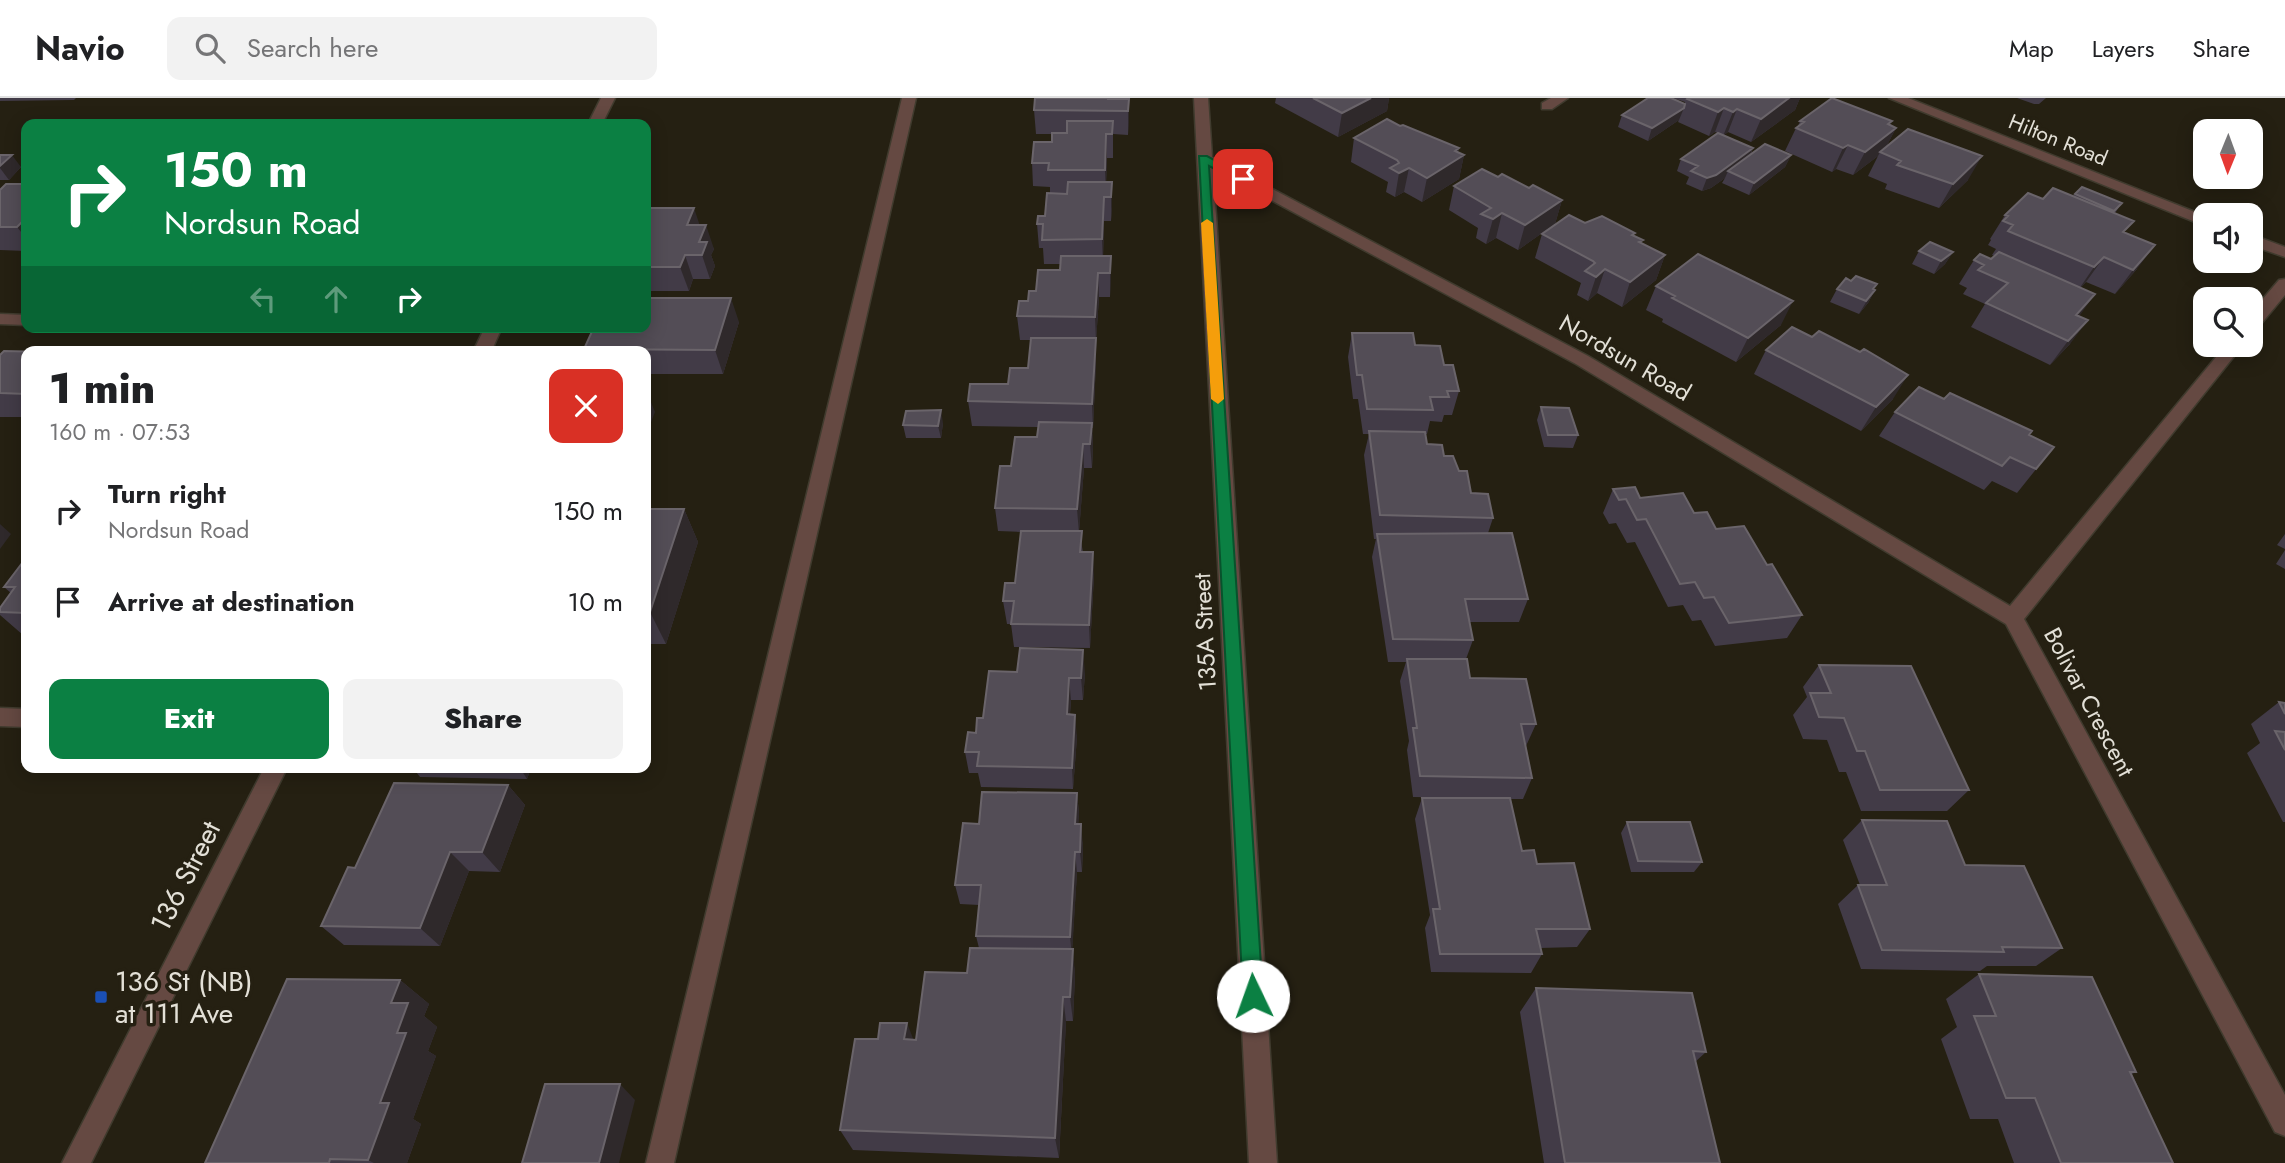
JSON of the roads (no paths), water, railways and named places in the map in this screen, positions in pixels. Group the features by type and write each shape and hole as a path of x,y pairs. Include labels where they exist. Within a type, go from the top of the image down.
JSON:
{"street":[{"path":"598,119 608,98"},
{"path":"660,1163 909,98"},
{"name":"135A Street","path":"1200,98 1263,1163"},
{"path":"1547,106 1561,98"},
{"name":"Hilton Road","path":"1896,98 2193,216"},
{"name":"Nordsun Road","path":"1203,158 1582,360 2013,618"},
{"path":"2263,244 2285,252"},
{"path":"2263,310 2285,284"},
{"path":"0,319 21,320"},
{"name":"Bolivar Crescent","path":"2225,357 2013,618 2285,1122"},
{"path":"0,717 21,718"},
{"name":"136 Street","path":"76,1163 272,773"}],"place":[{"name":"136 St (NB) at 111 Ave","path":"101,997"}]}
